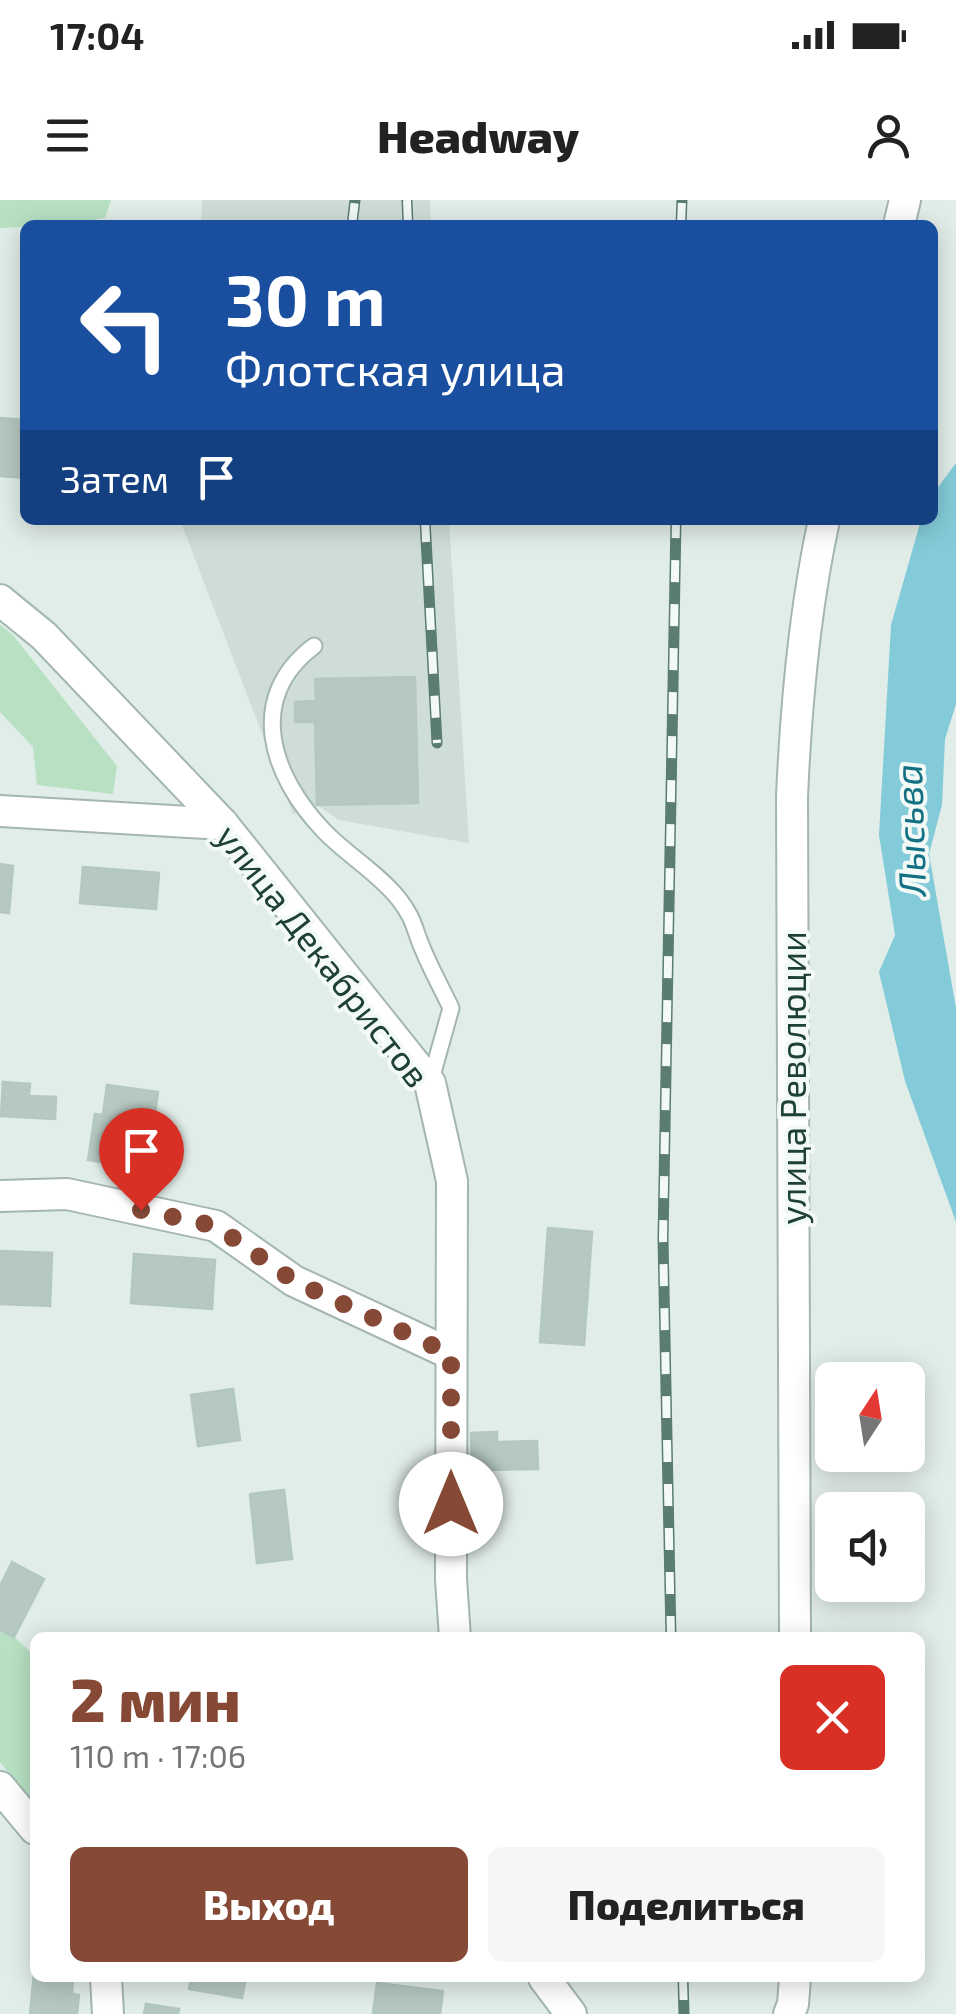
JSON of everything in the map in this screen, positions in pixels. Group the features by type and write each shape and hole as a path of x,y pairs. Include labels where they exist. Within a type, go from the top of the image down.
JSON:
{"street":[{"name":"улица Революции","path":"795,1632 792,798 796,695 812,574 823,525"},
{"name":"улица Декабристов","path":"0,600 44,636 223,824 430,1083 452,1182 450,1579 454,1632"},
{"path":"0,811 223,824"},
{"path":"0,1196 67,1194 216,1226 294,1281 451,1354"},
{"path":"0,1788 30,1823"},
{"path":"106,1982 108,2014"},
{"path":"547,1982 569,2013"},
{"path":"789,2014 794,2004 794,1982"}],"lane":[{"path":"314,646 294,660 274,694 270,719 278,755 289,785 305,809 340,847 396,896 418,928 422,947 451,1008 430,1083"}],"shaded area":[{"path":"202,200 430,200 431,220 201,220"},
{"path":"182,525 449,525 469,843 339,820 317,805 293,814"}],"green space":[{"path":"0,200 111,200 105,218 20,220 20,227 0,228"},
{"path":"0,625 12,634 117,766 113,794 37,785 33,747 0,712"},
{"path":"0,1630 30,1651 30,1799 0,1762"}],"water":[{"name":"Лысьва","path":"956,463 956,704 945,739 942,805 929,854 956,1008 956,1222 905,1081 879,972 895,935 879,835 891,625 920,525 938,525 938,487"}],"building":[{"path":"0,418 20,420 20,478 0,476"},
{"path":"415,677 418,803 317,805 315,722 295,722 295,702 316,701 315,679"},
{"path":"0,864 13,866 9,913 0,912"},
{"path":"83,867 159,873 156,909 80,903"},
{"path":"3,1082 30,1084 29,1096 56,1097 55,1119 1,1116"},
{"path":"107,1085 158,1092 147,1169 88,1160 95,1114 103,1115"},
{"path":"548,1228 592,1232 584,1345 540,1342"},
{"path":"0,1251 52,1253 50,1306 0,1304"},
{"path":"134,1254 215,1260 212,1309 131,1303"},
{"path":"233,1389 240,1440 198,1446 191,1395"},
{"path":"497,1432 497,1442 537,1441 538,1469 472,1470 471,1433"},
{"path":"284,1490 292,1559 257,1563 250,1494"},
{"path":"12,1562 44,1579 14,1637 0,1630 0,1586"},
{"path":"33,1982 73,1982 72,1994 79,1995 77,2014 30,2014"},
{"path":"190,1982 245,1982 242,1998 189,1989"},
{"path":"377,1983 443,1991 440,2014 373,2013"},
{"path":"146,2004 179,2009 178,2014 144,2014"}],"railway":[{"path":"353,220 355,200"},
{"path":"407,200 408,220"},
{"path":"681,220 682,200"},
{"path":"425,525 437,743"},
{"path":"671,1632 663,1239 676,525"},
{"path":"683,1982 684,2014"}],"route":[{"path":"141,1210 216,1226 294,1281 451,1354 451,1504"}]}
